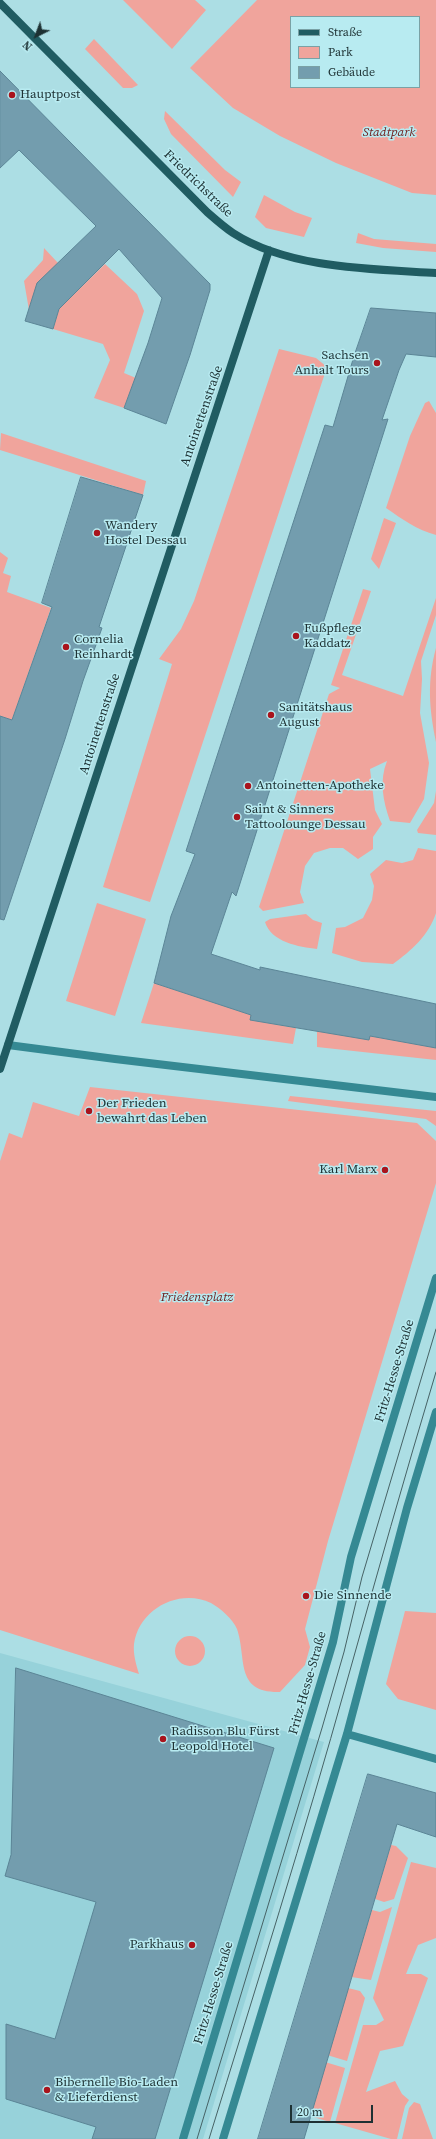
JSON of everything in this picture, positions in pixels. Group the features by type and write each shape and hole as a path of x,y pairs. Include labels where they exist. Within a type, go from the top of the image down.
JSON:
{"main road":[{"name":"Friedrichstraße","path":"0,3 207,212 233,233 268,250 303,259 356,268 436,273"},
{"name":"Antoinettenstraße","path":"0,1069 268,250"}],"street":[{"path":"8,1045 436,1097"},
{"name":"Fritz-Hesse-Straße","path":"182,2139 333,1642 351,1557 436,1278"},
{"path":"223,2139 348,1734 403,1522 436,1412"},
{"path":"348,1734 436,1759"}],"shaded area":[{"path":"0,1653 324,1742 203,2139 0,2139"}],"green space":[{"path":"123,0 195,0 206,10 172,49"},
{"name":"Stadtpark","path":"257,0 436,0 436,195 412,193 336,163 280,136 233,108 190,68"},
{"path":"94,39 138,85 132,88 123,88 85,49"},
{"path":"165,111 225,170 241,182 233,197 171,134 164,119"},
{"path":"264,195 295,212 312,218 304,237 266,228 255,217"},
{"path":"358,233 374,239 436,244 436,252 383,248 356,243"},
{"path":"44,248 58,263 29,310 24,281 43,260"},
{"path":"105,264 137,294 144,311 124,373 136,378 124,408 94,398 110,360 103,344 53,329 59,309"},
{"path":"279,349 316,358 327,367 150,902 103,887 172,664 159,659 181,629 194,601"},
{"path":"429,401 436,413 436,535 416,527 386,508 410,436 425,403"},
{"path":"1,433 146,481 143,495 0,450"},
{"path":"384,518 396,523 379,569 371,559"},
{"path":"0,552 8,558 3,573 11,576 7,592 51,608 12,720 0,716"},
{"path":"363,589 371,591 342,675 403,696 436,598 436,615 421,661 422,679 420,713 429,763 424,799 410,823 390,821 385,806 383,791 383,776 387,761 370,769 375,810 382,824 373,837 373,849 358,859 343,848 330,848 314,853 305,866 300,892 304,903 263,911 259,907 329,694 340,688 331,685"},
{"path":"436,648 436,742 432,718 430,683"},
{"path":"436,791 436,835 418,833 417,830 434,803"},
{"path":"418,848 436,851 436,913 429,928 419,942 393,964 362,962 332,953 336,928 345,927 363,918 372,900 374,886 370,874 386,860 402,863 413,860"},
{"path":"97,903 146,919 115,1016 66,1001"},
{"path":"306,914 313,920 322,923 317,949 294,945 279,939 268,929 265,922 270,919"},
{"path":"154,983 251,1015 251,1020 296,1028 293,1044 141,1023"},
{"path":"317,1031 369,1040 370,1036 436,1048 436,1060 317,1047"},
{"name":"Friedensplatz","path":"90,1087 417,1123 436,1141 436,1183 328,1541 305,1629 310,1647 305,1665 280,1692 265,1691 255,1687 245,1672 240,1640 235,1625 226,1614 218,1608 211,1603 199,1599 186,1598 174,1600 162,1605 152,1612 144,1621 137,1632 134,1644 134,1655 139,1674 0,1630 0,1161 9,1133 22,1138 33,1102 79,1116"},
{"path":"290,1096 436,1111 436,1126 426,1119 288,1101"},
{"path":"405,1611 436,1613 436,1710 398,1699 386,1684"},
{"path":"190,1636 196,1637 204,1645 204,1657 196,1665 190,1666 184,1665 176,1657 175,1651 176,1645 184,1637"},
{"path":"391,1845 396,1846 408,1858 394,1899 384,1902 375,1899"},
{"path":"411,1862 436,1868 436,1938 418,1945 406,1974 421,1974 428,1978 403,2046 380,2051 366,2092 395,2081 402,2094 409,2100 405,2106 397,2139 391,2139 335,2123 363,2025 376,2025 384,2020 373,1998"},
{"path":"392,1907 371,1980 351,1977 372,1910 380,1912"},
{"path":"348,1988 360,1991 365,1998 347,2061 327,2055"},
{"path":"325,2062 345,2068 330,2122 310,2116"},
{"path":"414,2102 420,2104 433,2139 402,2139 409,2108"}],"building":[{"path":"0,71 210,284 210,290 190,355 166,424 124,408 148,343 162,298 119,249 59,309 53,329 25,321 37,283 96,226 19,150 0,168"},
{"path":"371,308 436,313 436,357 406,354 399,370 382,420 388,419 236,896 232,892 211,954 260,970 260,967 436,1004 436,1048 370,1036 369,1040 250,1020 251,1015 154,983 171,916 195,854 186,851 325,425 333,427 354,356"},
{"path":"81,477 143,495 99,627 102,628 4,920 0,919 0,716 12,720 52,607 42,603"},
{"path":"16,1668 274,1748 155,2139 92,2139 96,2127 6,2099 6,2024 55,2039 96,1902 5,1876 11,1855"},
{"path":"368,1774 436,1793 436,1837 397,1824 304,2139 258,2139"}],"tram line":[{"path":"197,2139 322,1728 344,1652 362,1577 436,1329"},
{"path":"209,2139 280,1911 331,1739 436,1372"}],"place":[{"name":"Hauptpost","path":"12,95"},
{"name":"Sachsen Anhalt Tours","path":"377,363"},
{"name":"Wandery Hostel Dessau","path":"97,533"},
{"name":"Fußpflege Kaddatz","path":"296,636"},
{"name":"Cornelia Reinhardt","path":"66,647"},
{"name":"Sanitätshaus August","path":"271,715"},
{"name":"Antoinetten-Apotheke","path":"248,786"},
{"name":"Saint & Sinners Tattoolounge Dessau","path":"237,817"},
{"name":"Der Frieden bewahrt das Leben","path":"89,1111"},
{"name":"Karl Marx","path":"385,1170"},
{"name":"Die Sinnende","path":"306,1596"},
{"name":"Radisson Blu Fürst Leopold Hotel","path":"163,1739"},
{"name":"Parkhaus","path":"192,1945"},
{"name":"Bibernelle Bio-Laden & Lieferdienst","path":"47,2090"}]}
